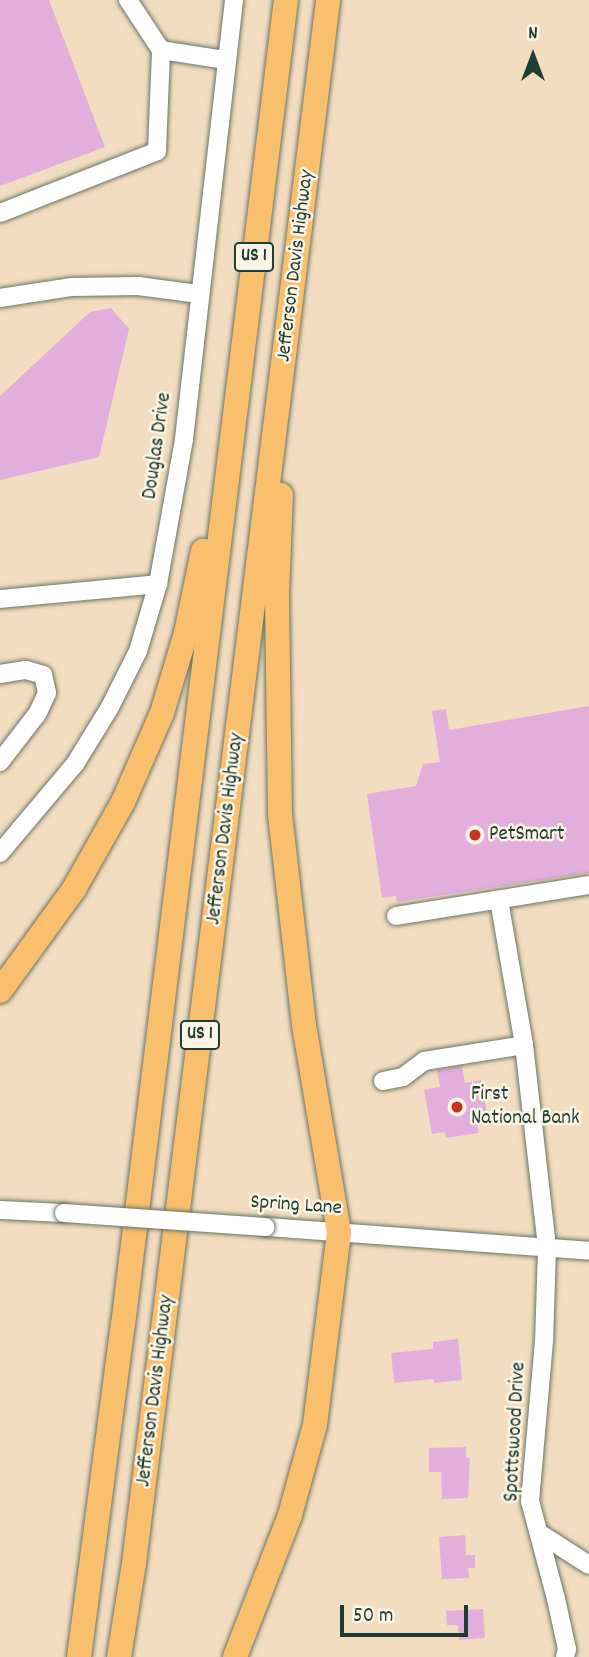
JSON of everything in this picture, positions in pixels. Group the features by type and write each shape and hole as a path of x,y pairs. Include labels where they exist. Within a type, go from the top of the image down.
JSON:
{"highway":[{"name":"Jefferson Davis Highway","path":"79,1657 286,0"},
{"name":"Jefferson Davis Highway","path":"120,1657 134,1563 328,0"},
{"path":"235,1657 290,1515 315,1425 339,1232 304,1025 280,813 277,594 282,507 278,412"},
{"path":"0,991 74,889 123,802 162,713 186,633 203,551 223,513"}],"street":[{"path":"0,213 157,151 161,50 128,0"},
{"name":"Douglas Drive","path":"0,853 75,764 110,708 138,651 158,584 184,439 225,60 234,0"},
{"path":"161,50 225,60"},
{"path":"0,298 72,287 138,286 199,294"},
{"path":"0,599 158,584"},
{"path":"0,762 37,714 47,693 43,675 26,670 2,675"},
{"path":"396,915 589,885"},
{"name":"Spottswood Drive","path":"499,900 524,1045 547,1248 544,1341 530,1502 567,1650 565,1657"},
{"path":"383,1080 403,1077 424,1061 524,1045"},
{"name":"Spring Lane","path":"0,1210 589,1251"},
{"path":"539,1533 589,1564"}],"building":[{"path":"0,0 49,0 105,147 0,186"},
{"path":"111,308 129,329 99,457 0,480 0,396 90,312"},
{"path":"589,706 589,873 397,902 396,896 382,898 367,794 416,786 423,764 440,762 432,711 446,709 449,730"},
{"name":"First National Bank","path":"462,1066 465,1083 481,1080 489,1124 477,1126 479,1133 446,1138 445,1132 432,1134 424,1090 440,1087 437,1070"},
{"path":"458,1339 462,1380 434,1383 434,1379 394,1383 391,1353 433,1349 433,1342"},
{"path":"466,1447 466,1458 470,1458 468,1498 442,1499 441,1472 429,1472 429,1448"},
{"path":"465,1535 466,1555 475,1555 475,1568 468,1568 469,1578 442,1579 439,1537"},
{"path":"483,1609 485,1638 459,1640 458,1625 447,1625 446,1611"}],"place":[{"name":"PetSmart","path":"475,835"},
{"name":"First National Bank","path":"457,1107"}]}
